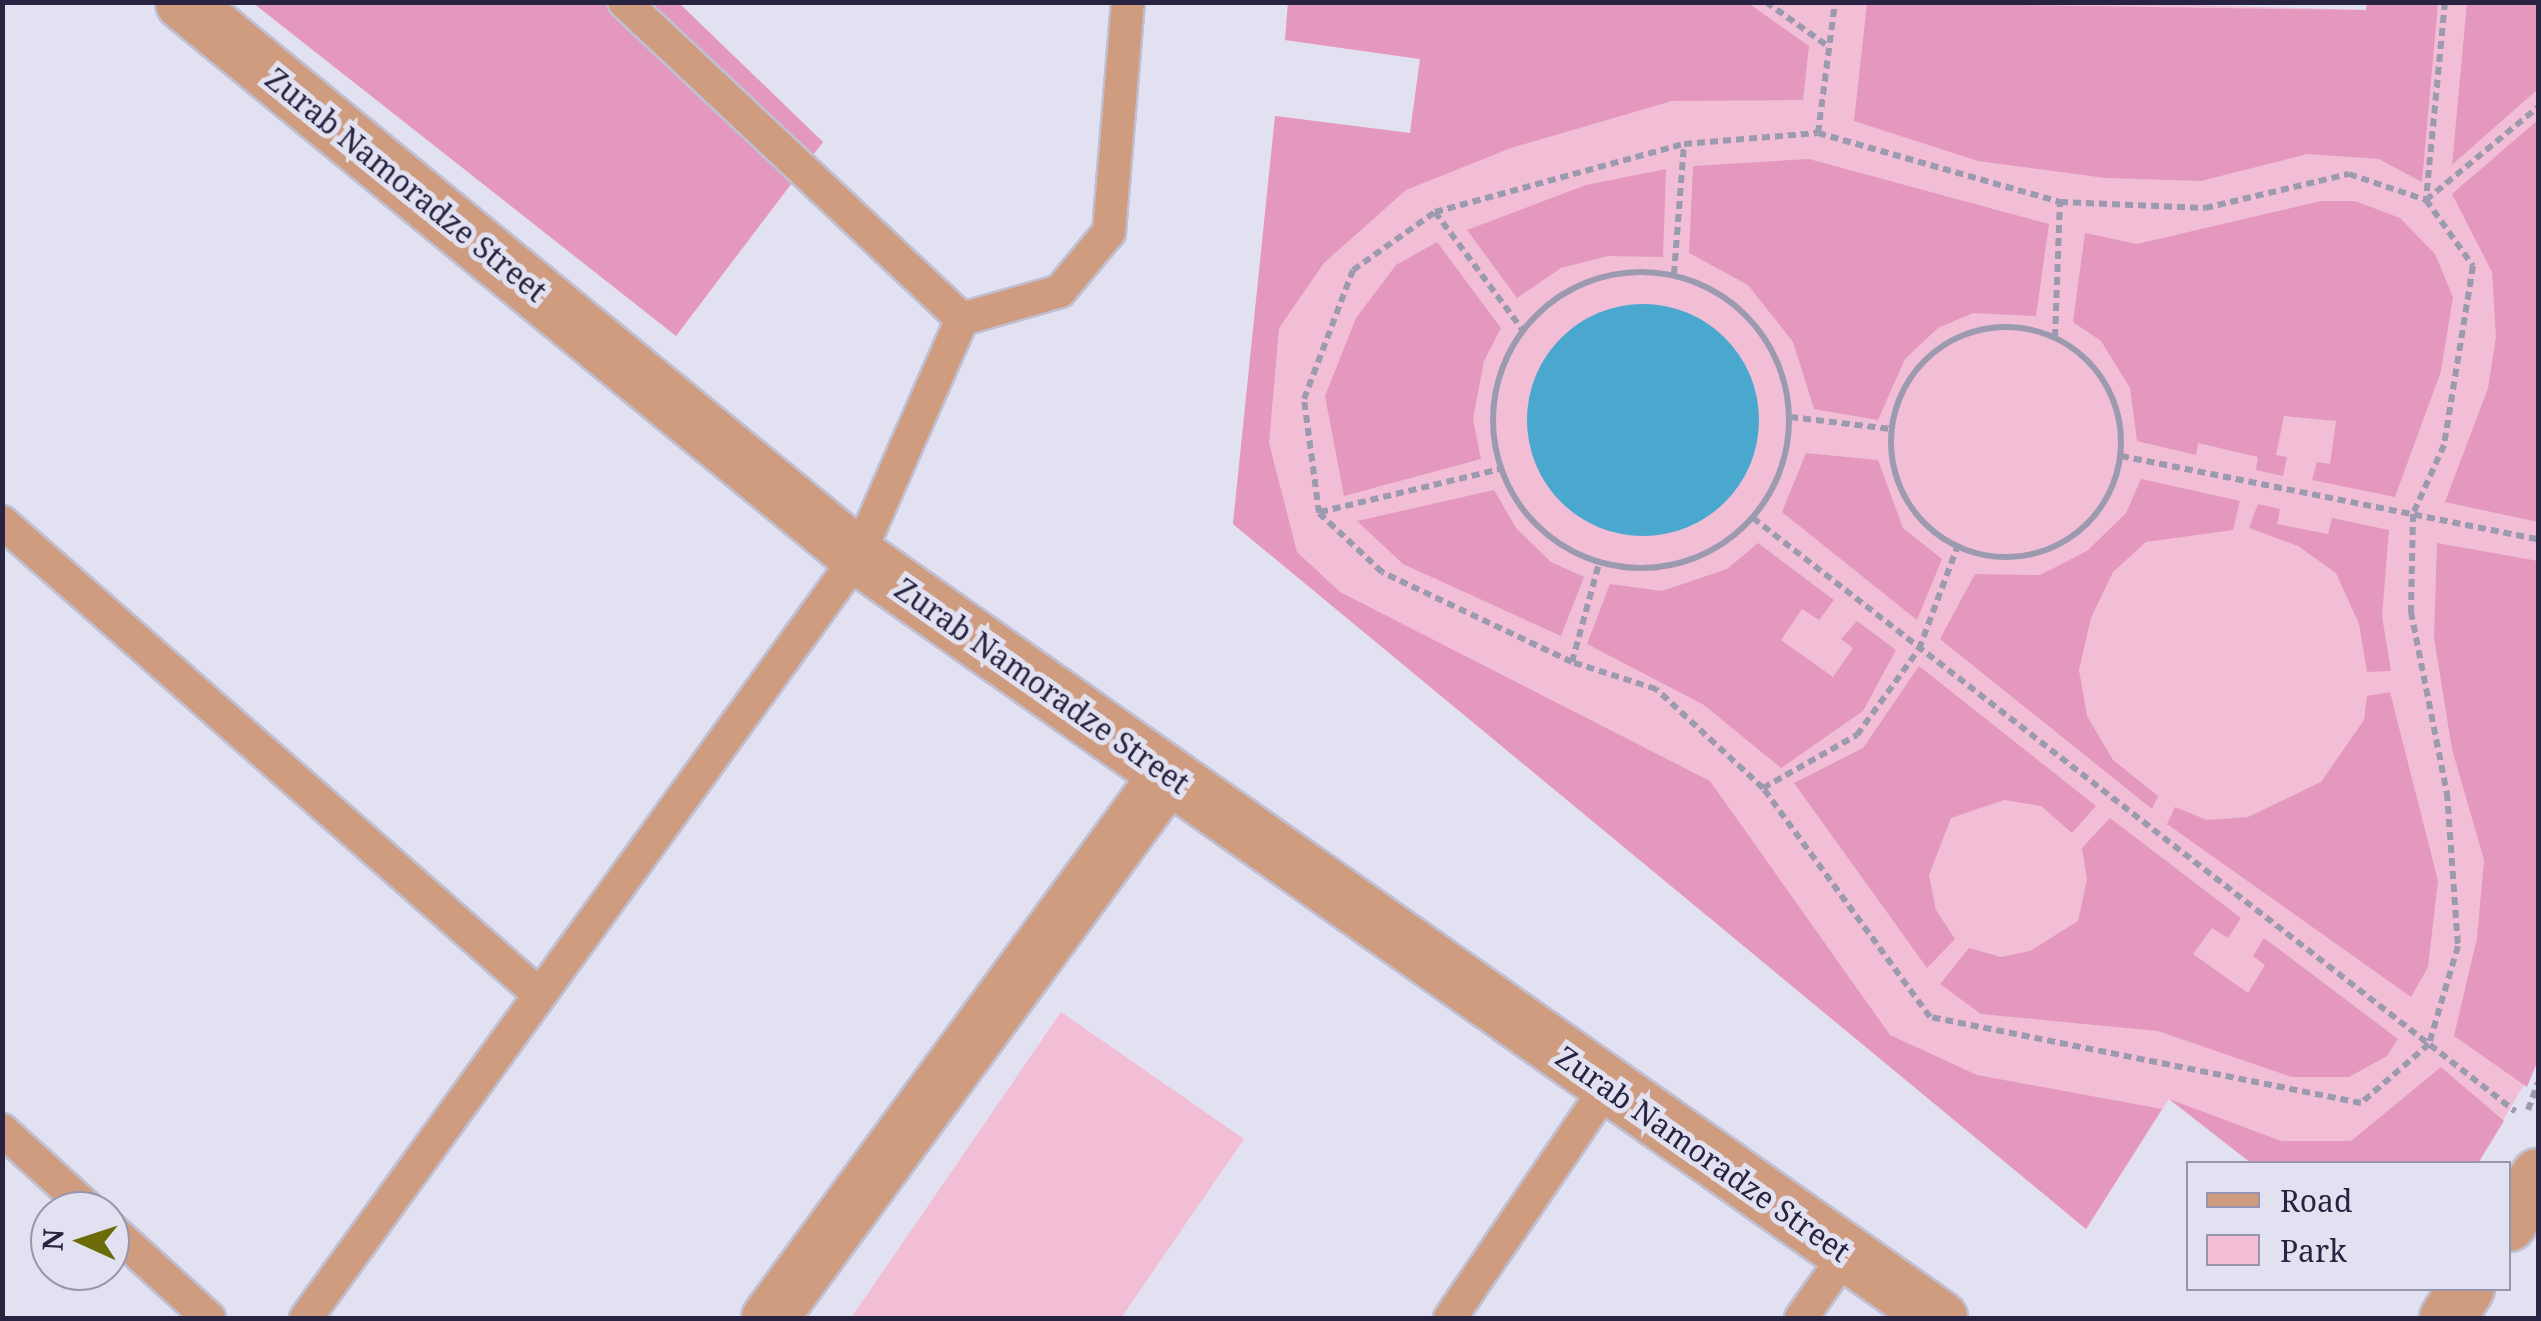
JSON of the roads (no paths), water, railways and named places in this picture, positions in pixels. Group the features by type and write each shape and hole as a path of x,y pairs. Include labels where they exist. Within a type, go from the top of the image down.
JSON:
{"street":[{"name":"Zurab Namoradze Street","path":"183,2 858,556 1845,1256 1939,1318"},
{"path":"769,1318 1167,775"},
{"path":"2511,1218 2538,1176"},
{"path":"2447,1318 2464,1291"}],"lane":[{"path":"624,2 962,319"},
{"path":"962,319 1060,291 1109,232 1128,2"},
{"path":"306,1318 858,556 962,319"},
{"path":"2,522 540,995"},
{"path":"1450,1318 1608,1087"},
{"path":"2,1130 69,1191"},
{"path":"130,1246 209,1318"},
{"path":"1802,1318 1845,1256"}],"water":[{"path":"1643,304 1688,312 1725,338 1751,375 1759,420 1751,465 1725,502 1688,528 1643,536 1598,528 1561,502 1535,465 1527,420 1535,375 1561,338 1598,312"}]}
